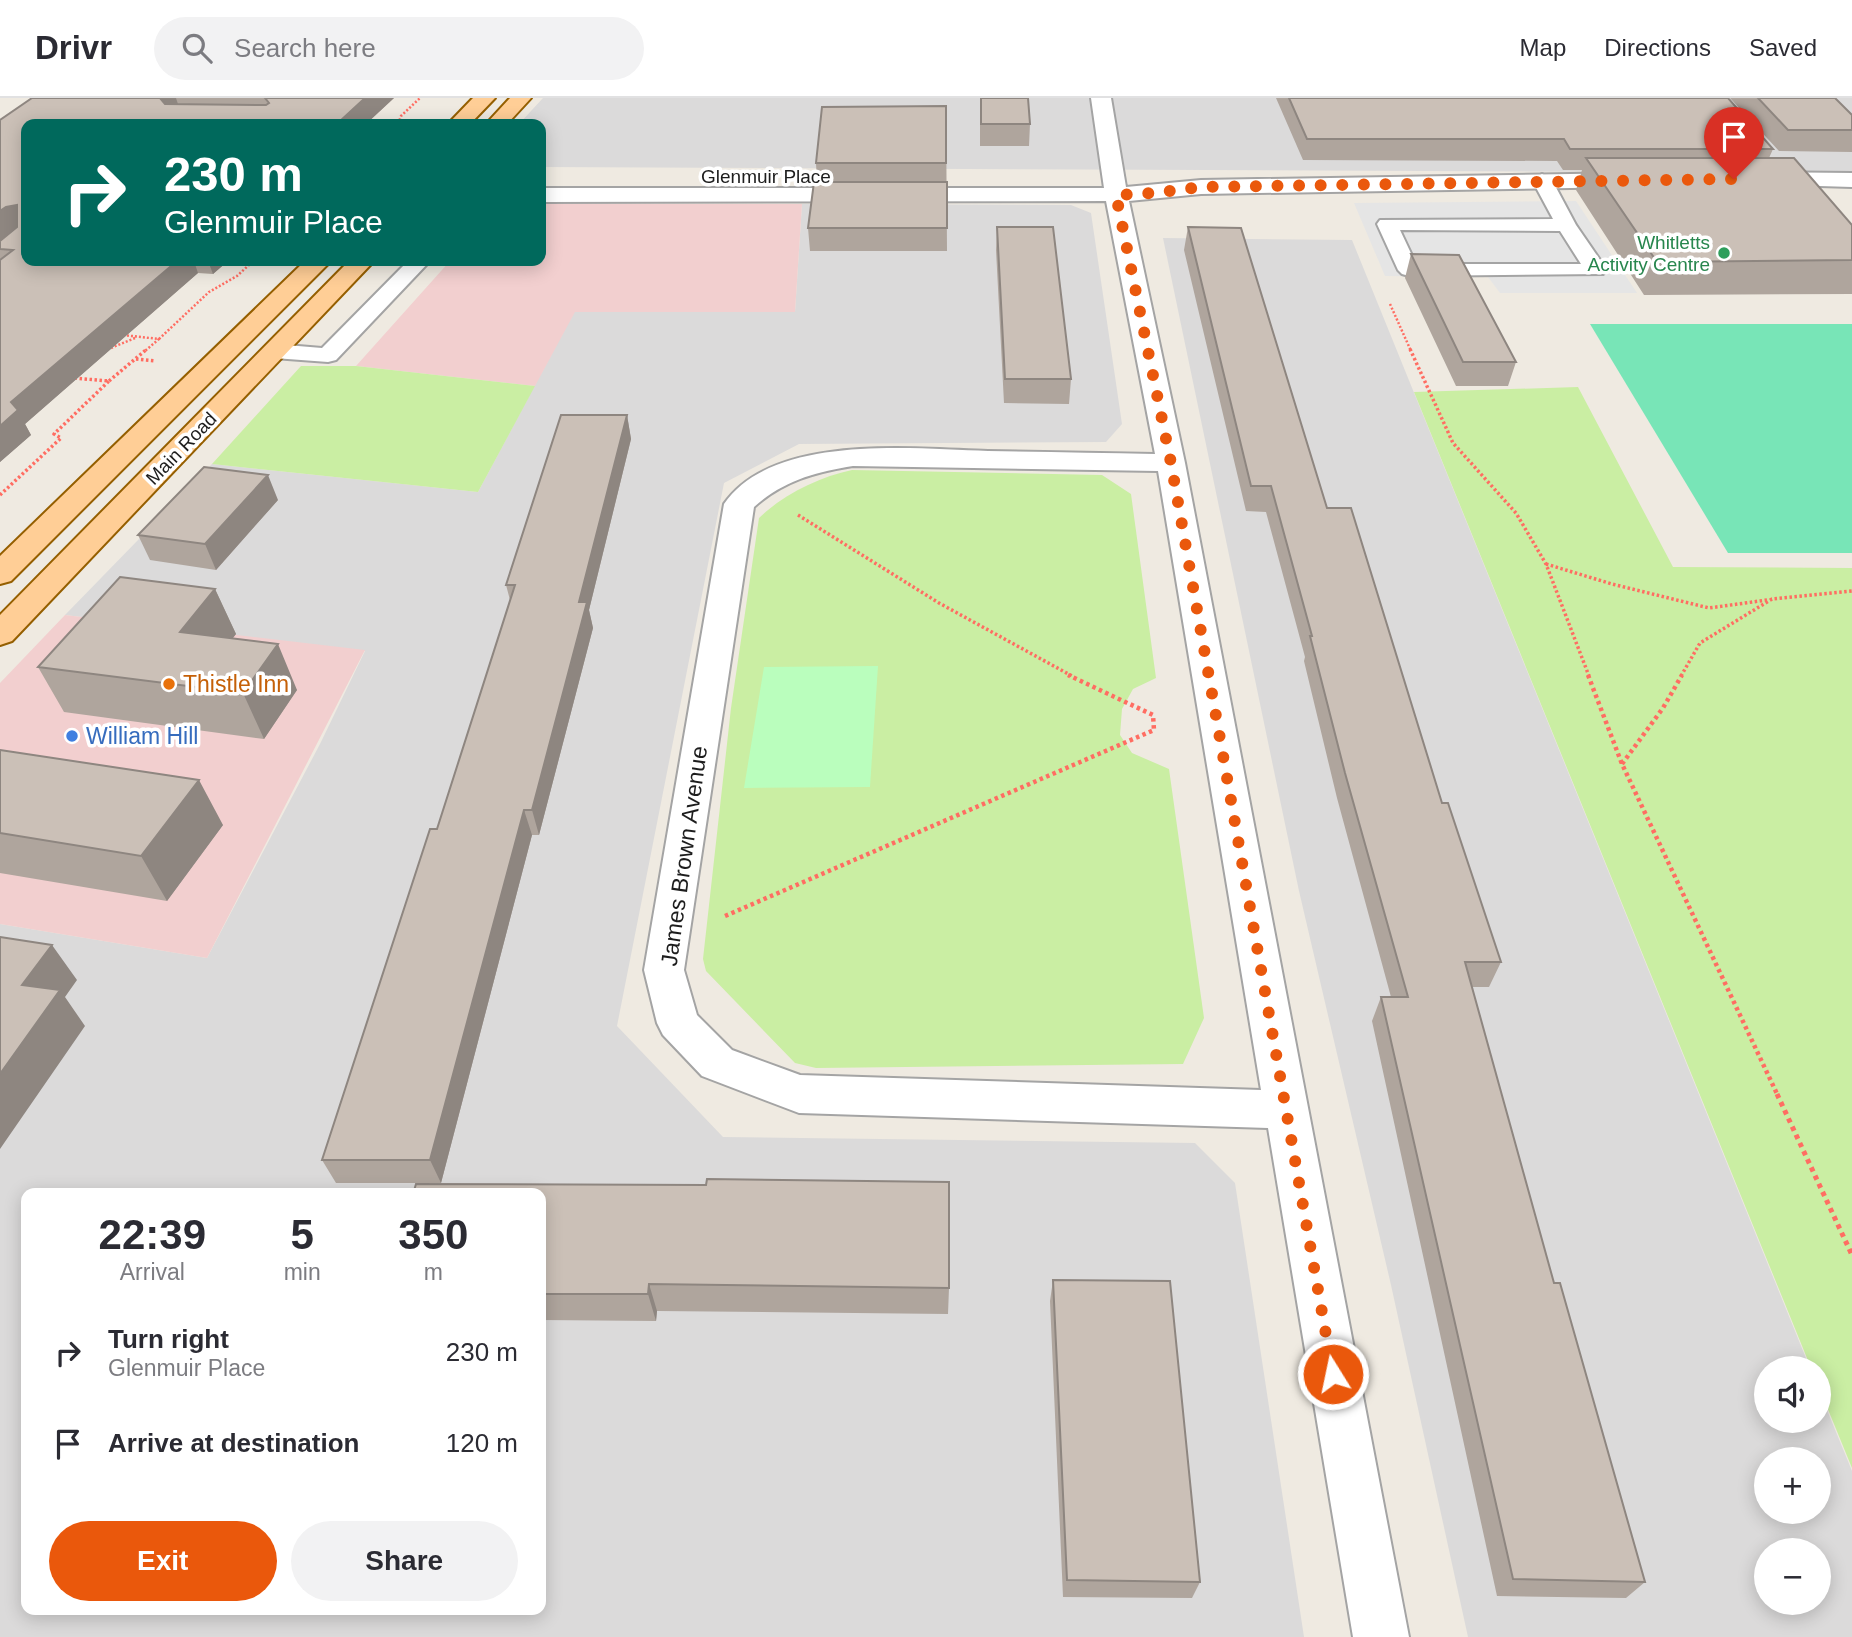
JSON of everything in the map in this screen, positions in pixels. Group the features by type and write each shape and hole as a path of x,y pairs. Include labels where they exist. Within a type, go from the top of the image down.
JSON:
{"main road":[{"path":"463,119 485,98"},
{"path":"501,119 522,98"},
{"name":"Main Road","path":"0,575 314,266"},
{"name":"Main Road","path":"0,634 357,266"}],"street":[{"path":"1101,98 1115,186 1171,463 1381,1637"},
{"path":"1771,159 1789,179"},
{"name":"Glenmuir Place","path":"546,175 1115,186 1155,193 1201,187 1652,180"},
{"path":"1734,179 1852,180"},
{"name":"Glenmuir Place","path":"546,195 892,198 1115,186"},
{"path":"757,486 806,464 853,457 1171,463"},
{"name":"James Brown Avenue","path":"757,486 739,504 664,970 678,1023 717,1063 799,1094 1285,1110"}],"lane":[{"path":"1542,180 1566,225 1596,270 1409,270 1387,224 1566,225"},
{"path":"274,351 328,355 415,266"}],"path":[{"path":"400,119 420,98"},
{"path":"0,495 50,450 61,438 54,434 109,381 209,292 237,276 248,266"},
{"path":"1386,296 1452,443 1517,513 1546,564 1622,764 1852,1255"},
{"path":"111,333 159,339"},
{"path":"100,353 138,336"},
{"path":"61,376 109,381"},
{"path":"672,921 721,917 924,832 1154,730 1153,715 1044,663 950,610 757,486"},
{"path":"1546,564 1612,584 1709,608 1824,592 1852,591"},
{"path":"1622,764 1662,708 1700,643 1772,599"}],"shaded area":[{"path":"543,98 1852,98 1852,173 546,167 546,119 524,119"},
{"path":"1576,201 1637,293 1500,293 1488,277 1385,276 1354,203"},
{"path":"546,204 802,204 795,312 575,312 535,386 356,366 446,266 546,266"},
{"path":"802,204 1071,205 1091,213 1122,424 1106,442 799,444 724,483 617,1026 723,1137 1195,1143 1235,1183 1304,1637 0,1637 0,924 207,958 320,744 365,651 65,615 212,464 478,492 574,312 795,312"},
{"path":"1163,238 1352,240 1805,1356 1754,1356 1754,1433 1831,1433 1831,1420 1852,1471 1852,1637 1468,1637 1391,1285 1299,891"},
{"path":"65,615 365,650 207,958 0,924 0,683"}],"green space":[{"path":"1590,324 1852,324 1852,553 1728,553"},
{"path":"301,366 356,366 535,386 478,492 212,464"},
{"path":"1578,387 1673,567 1852,568 1852,1468 1831,1417 1831,1356 1806,1356 1414,392"},
{"path":"852,470 1102,475 1131,494 1156,678 1133,689 1122,709 1120,735 1132,753 1169,769 1204,1018 1183,1064 816,1068 795,1063 706,971 703,959 731,708 759,518 779,501 802,488"},
{"path":"878,666 870,787 744,788 764,667"}],"building":[{"path":"32,98 160,98 165,104 266,105 269,103 265,98 365,98 342,119 21,119 21,266 171,266 11,402 18,410 0,426 0,260 13,250 0,249 0,241 17,227 17,205 0,211 0,120"},
{"path":"981,98 1028,98 1030,124 981,124"},
{"path":"1289,98 1728,98 1773,149 1570,149 1564,139 1307,139"},
{"path":"1758,98 1835,98 1852,115 1852,130 1788,130"},
{"path":"946,106 946,163 816,163 822,107"},
{"path":"1586,158 1794,158 1852,225 1852,260 1657,262"},
{"path":"814,182 947,182 947,228 808,228"},
{"path":"997,227 1053,227 1071,379 1005,379"},
{"path":"1188,227 1241,228 1327,508 1351,508 1442,803 1448,803 1501,962 1465,962 1554,1283 1560,1283 1645,1582 1513,1579 1381,997 1408,997 1345,773 1312,636 1271,486 1251,486"},
{"path":"1411,254 1459,255 1516,362 1463,362"},
{"path":"561,415 627,415 579,602 587,602 532,810 524,810 430,1160 322,1160 430,829 437,829 515,585 506,585"},
{"path":"204,467 268,475 205,544 138,535"},
{"path":"120,577 215,589 180,632 278,644 243,693 38,667"},
{"path":"0,750 199,780 141,856 0,833"},
{"path":"0,937 52,945 22,985 60,990 0,1074"},
{"path":"707,1179 949,1182 949,1288 649,1284 648,1294 546,1294 546,1188 415,1188 416,1184 706,1185"},
{"path":"1053,1280 1170,1281 1200,1582 1067,1580"}],"place":[{"name":"Whitletts Activity Centre","path":"1724,253"},
{"name":"Thistle Inn","path":"169,684"},
{"name":"William Hill","path":"72,736"}],"route":[{"path":"1333,1374 1171,463 1116,195 1201,187 1734,179"}]}
